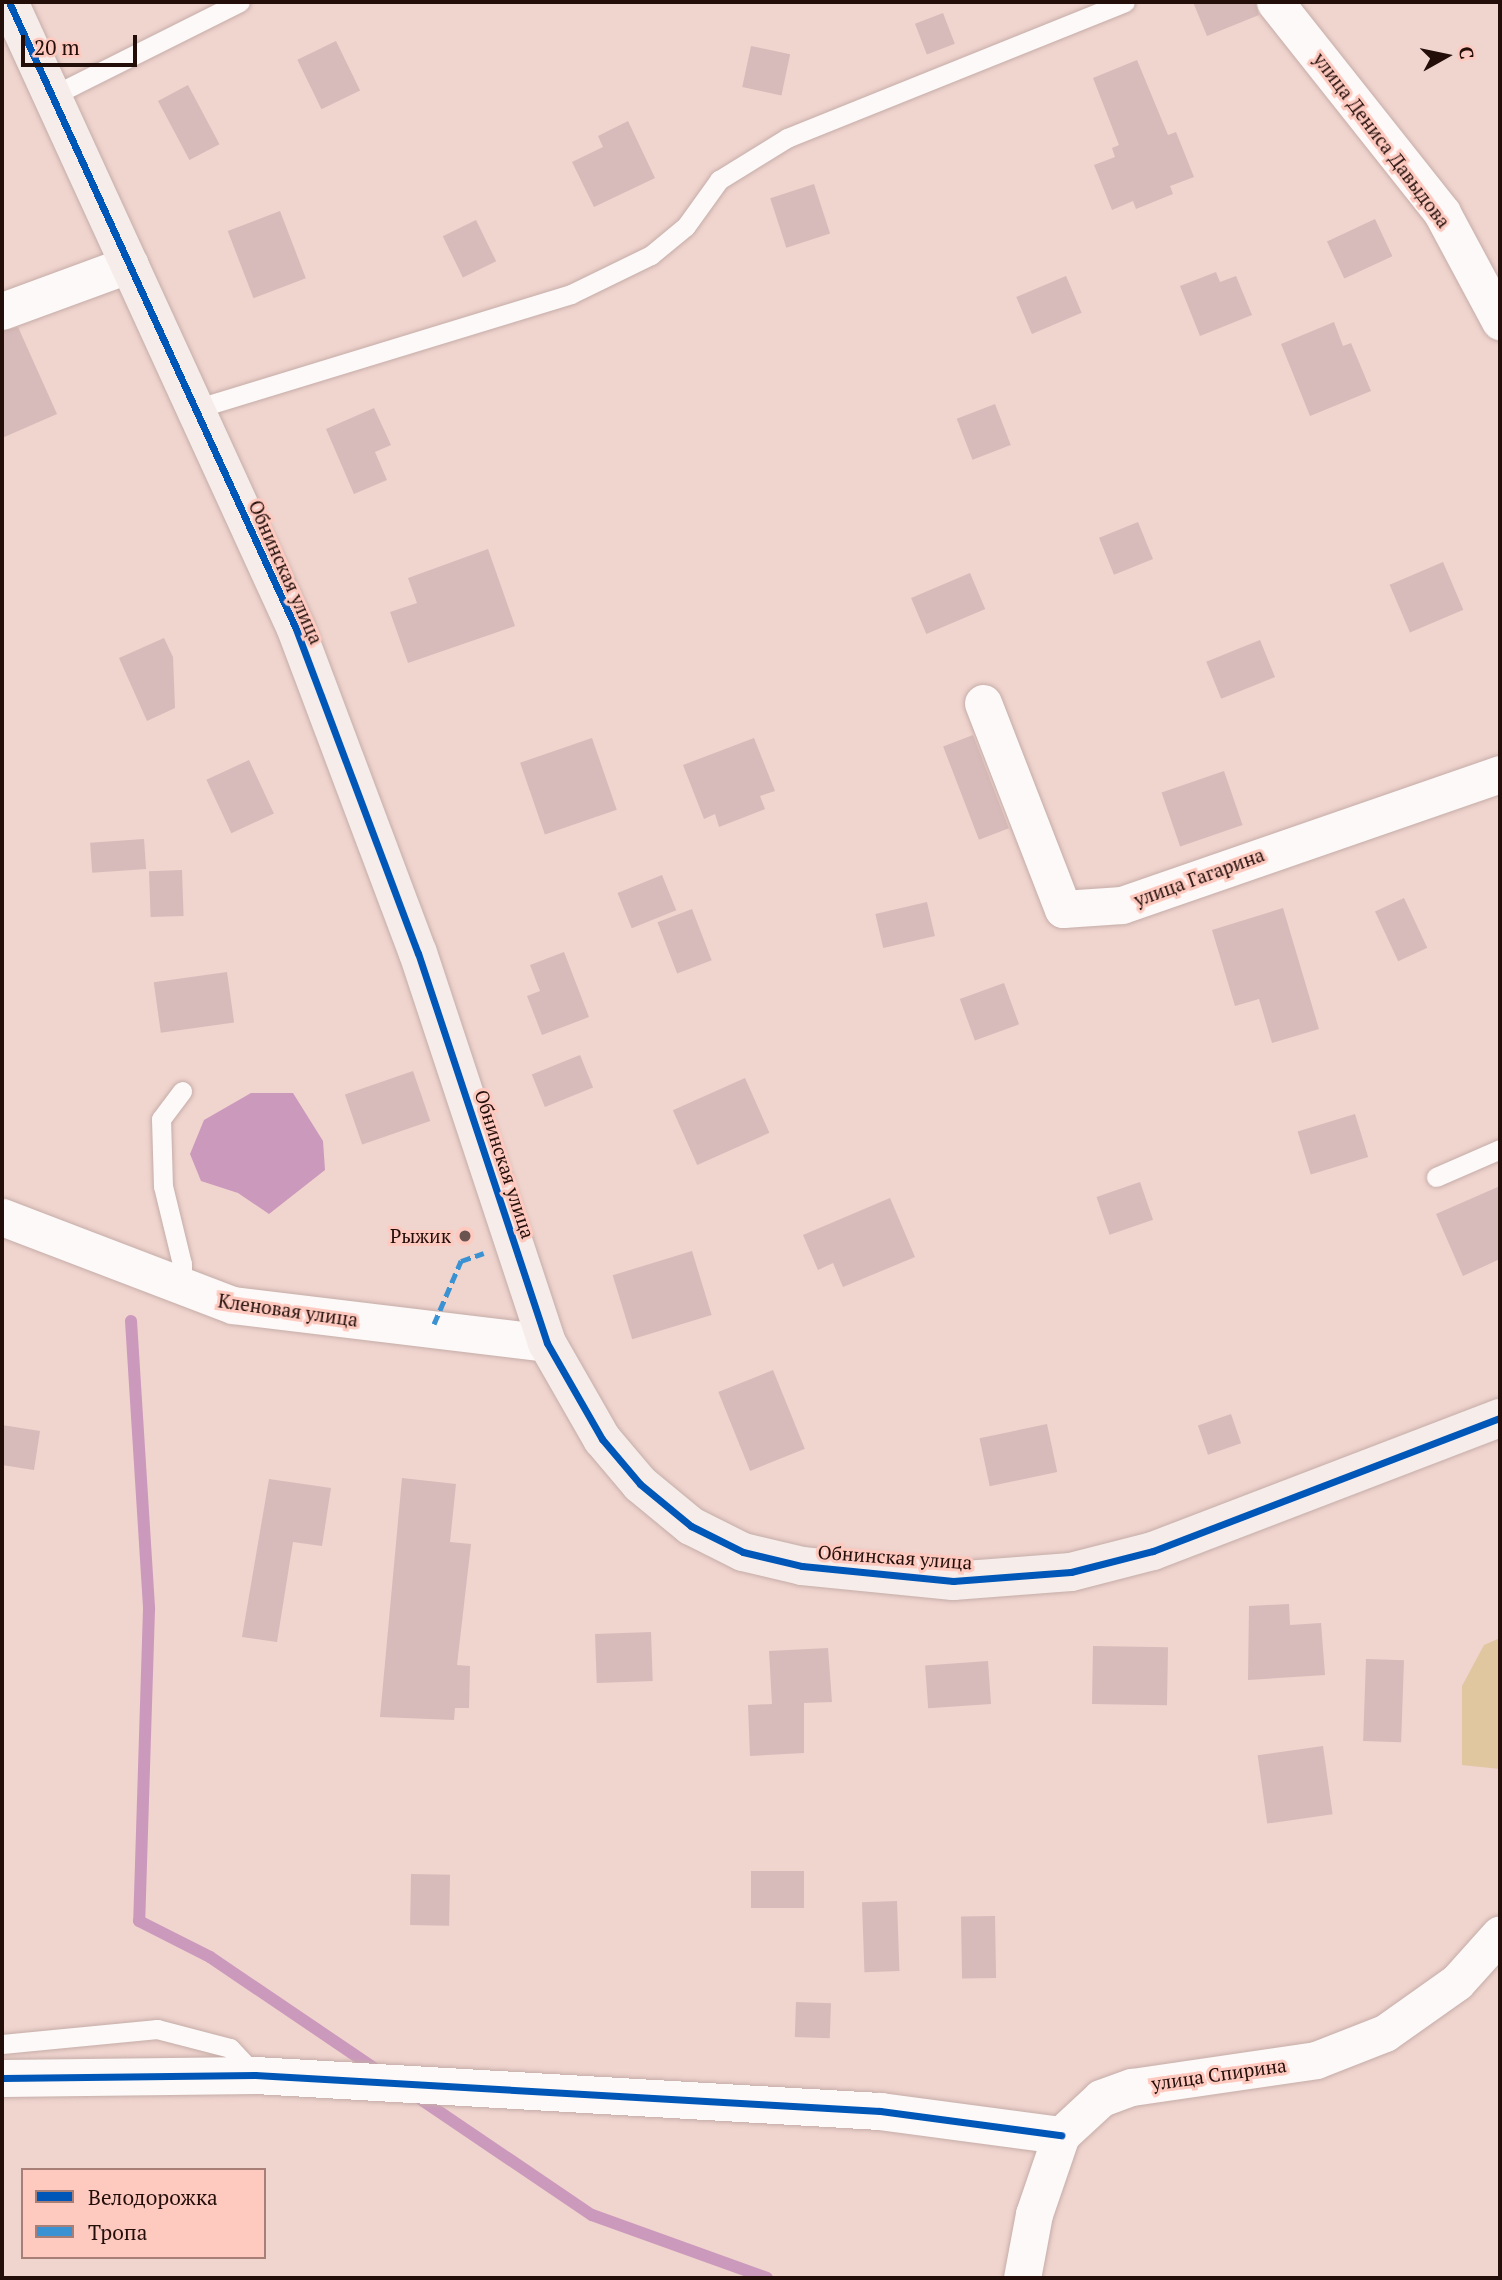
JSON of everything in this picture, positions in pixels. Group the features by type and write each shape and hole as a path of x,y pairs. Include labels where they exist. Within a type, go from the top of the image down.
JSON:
{"street":[{"name":"Обнинская улица","path":"9,2 296,629 408,927 547,1343 602,1439 640,1484 691,1526 743,1552 802,1566 953,1581 1071,1572 1153,1551 1500,1418"},
{"name":"улица Дениса Давыдова","path":"1275,2 1442,213 1500,321"},
{"path":"2,311 130,264"},
{"name":"улица Гагарина","path":"983,703 1063,909 1122,905 1500,774"},
{"name":"Кленовая улица","path":"2,1217 182,1290 244,1306 547,1343"},
{"name":"улица Спирина","path":"1022,2278 1034,2214 1061,2135 1101,2098 1132,2087 1316,2060 1385,2033 1457,1982 1500,1934"},
{"path":"2,2078 255,2075 880,2110 1061,2135"}],"lane":[{"path":"52,96 240,2"},
{"path":"195,410 571,294 651,255 686,226 719,180 787,138 1125,2"},
{"path":"182,1091 161,1119 163,1186 182,1264 182,1290"},
{"path":"1436,1177 1500,1149"},
{"path":"2,2044 157,2029 230,2048 255,2075"}],"shaded area":[{"path":"251,1093 293,1093 323,1141 325,1170 269,1214 238,1193 201,1181 190,1154 204,1120"},
{"path":"1500,1638 1500,1769 1462,1765 1462,1686 1484,1645"}],"building":[{"path":"1193,2 1255,2 1259,15 1207,36"},
{"path":"943,13 955,44 927,55 915,24"},
{"path":"336,41 360,90 321,109 297,60"},
{"path":"751,46 790,54 781,95 742,87"},
{"path":"1137,60 1168,135 1176,132 1194,177 1170,186 1173,194 1136,209 1133,201 1112,210 1094,165 1115,157 1112,148 1119,145 1093,78"},
{"path":"188,85 219,144 189,160 158,101"},
{"path":"628,121 655,178 594,207 572,162 603,147 598,136"},
{"path":"814,184 830,233 786,248 770,198"},
{"path":"280,211 306,278 254,298 228,231"},
{"path":"1375,219 1392,256 1344,279 1327,241"},
{"path":"476,220 496,261 463,278 443,236"},
{"path":"1216,272 1220,282 1236,276 1252,315 1200,336 1180,286"},
{"path":"1066,276 1082,313 1032,334 1016,297"},
{"path":"1334,322 1343,346 1351,343 1371,391 1310,416 1281,344"},
{"path":"18,327 57,414 2,438 2,331"},
{"path":"995,404 1011,445 972,460 957,419"},
{"path":"374,408 391,445 375,452 387,480 354,494 326,429"},
{"path":"1138,522 1153,559 1114,575 1099,538"},
{"path":"488,549 515,626 408,663 390,612 417,603 408,578"},
{"path":"1443,562 1463,610 1410,633 1390,585"},
{"path":"970,573 985,609 926,634 911,598"},
{"path":"164,638 173,657 175,708 147,721 119,658"},
{"path":"1260,640 1275,677 1221,699 1206,662"},
{"path":"973,735 1009,828 979,840 943,746"},
{"path":"592,738 617,810 545,835 520,763"},
{"path":"754,738 775,791 760,796 765,809 719,827 715,814 704,819 683,765"},
{"path":"249,760 274,813 231,833 206,780"},
{"path":"1224,771 1243,825 1180,846 1162,792"},
{"path":"144,839 146,869 92,873 90,843"},
{"path":"182,870 184,916 151,917 149,871"},
{"path":"662,875 676,910 632,928 617,893"},
{"path":"1404,898 1427,948 1398,961 1375,912"},
{"path":"927,902 935,936 883,948 875,914"},
{"path":"1283,908 1319,1029 1272,1043 1259,999 1235,1006 1212,930"},
{"path":"692,909 712,960 677,974 657,922"},
{"path":"564,952 589,1017 542,1035 527,996 540,991 530,965"},
{"path":"227,972 234,1023 161,1033 154,982"},
{"path":"1004,983 1019,1024 975,1040 960,999"},
{"path":"580,1055 593,1087 545,1107 532,1074"},
{"path":"413,1071 430,1121 362,1145 345,1094"},
{"path":"745,1078 769,1133 697,1165 673,1110"},
{"path":"1355,1114 1368,1157 1311,1175 1298,1132"},
{"path":"1140,1182 1153,1220 1110,1235 1097,1197"},
{"path":"1500,1186 1500,1259 1463,1276 1436,1214"},
{"path":"890,1198 915,1257 843,1287 833,1263 818,1270 803,1235"},
{"path":"692,1251 712,1315 632,1339 613,1275"},
{"path":"773,1370 805,1449 750,1471 718,1392"},
{"path":"1231,1414 1241,1443 1208,1455 1198,1425"},
{"path":"1047,1424 1057,1472 990,1486 980,1438"},
{"path":"2,1425 40,1431 34,1470 2,1465"},
{"path":"402,1478 456,1484 450,1542 471,1544 457,1665 470,1666 469,1708 455,1708 454,1720 380,1717"},
{"path":"269,1479 331,1488 322,1546 293,1542 277,1642 242,1637"},
{"path":"1289,1604 1290,1625 1321,1623 1325,1675 1248,1680 1249,1606"},
{"path":"651,1632 653,1681 597,1683 595,1634"},
{"path":"1093,1646 1168,1647 1167,1705 1092,1704"},
{"path":"828,1648 832,1702 804,1703 804,1753 750,1756 748,1705 772,1704 769,1651"},
{"path":"1366,1659 1404,1660 1401,1742 1363,1741"},
{"path":"988,1661 991,1704 928,1708 925,1665"},
{"path":"1323,1746 1333,1814 1267,1824 1258,1755"},
{"path":"751,1871 804,1871 804,1908 751,1908"},
{"path":"411,1874 450,1875 449,1926 410,1925"},
{"path":"897,1901 899,1971 864,1972 862,1902"},
{"path":"995,1916 996,1978 962,1979 961,1917"},
{"path":"796,2002 831,2003 830,2038 795,2037"}],"waterway":[{"path":"131,1321 149,1609 139,1921 210,1957 380,2072"},
{"path":"413,2094 592,2215 767,2278"}],"marked path":[{"path":"434,1324 461,1261 484,1253"}],"cycle path":[{"path":"9,2 296,629 418,953 547,1343 602,1439 640,1484 691,1526 743,1552 802,1566 953,1581 1071,1572 1153,1551 1500,1418"},
{"path":"2,2078 255,2075 880,2111 1061,2135"}],"place":[{"name":"Рыжик","path":"465,1236"}]}
